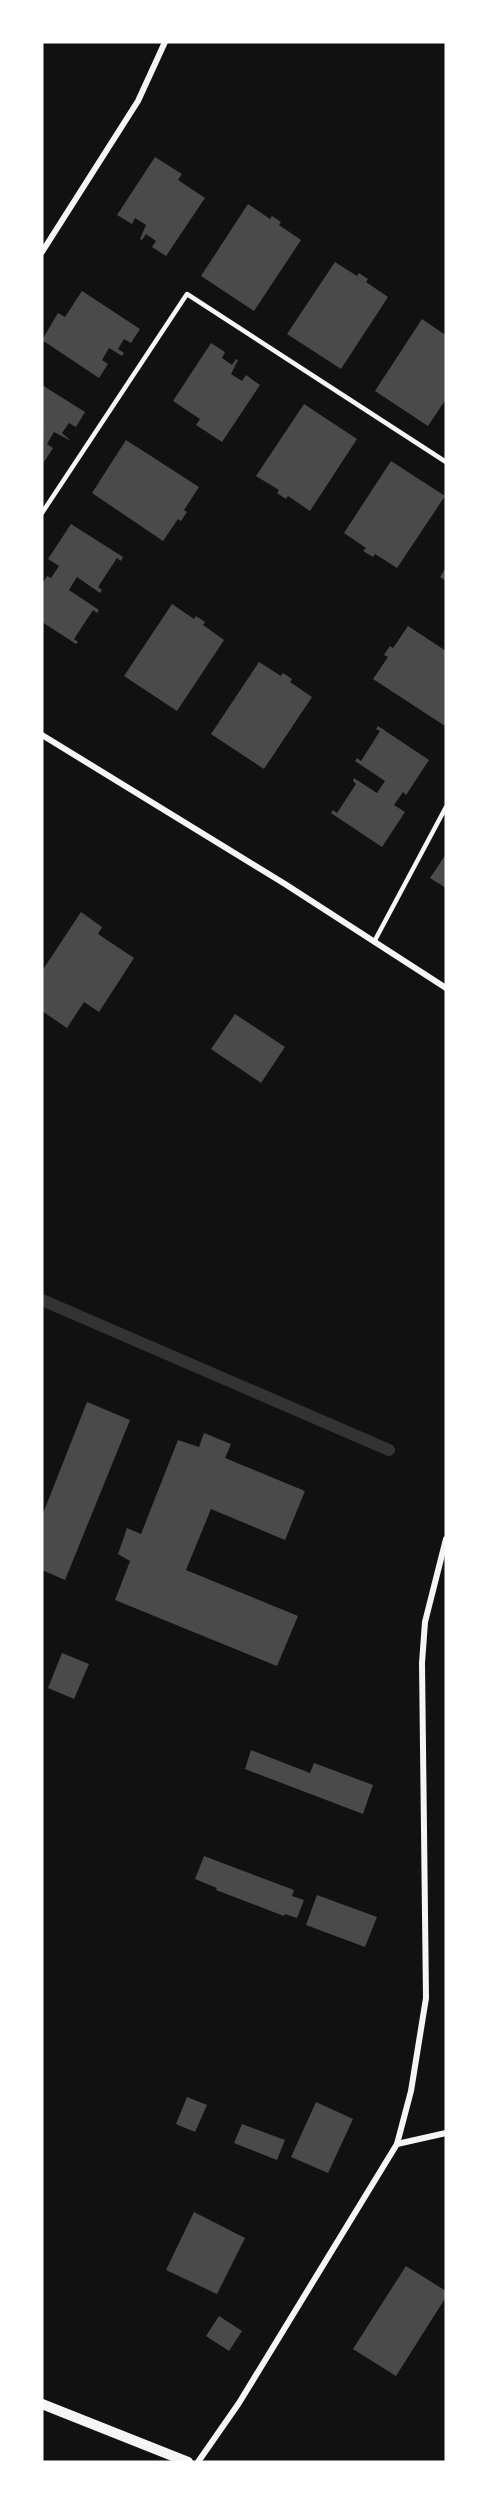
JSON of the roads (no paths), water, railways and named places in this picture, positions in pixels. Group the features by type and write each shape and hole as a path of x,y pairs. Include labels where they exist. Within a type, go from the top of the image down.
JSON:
{"street":[{"path":"42,252 138,101 165,42"},
{"path":"42,735 275,878 446,988"},
{"path":"198,2462 239,2403 397,2144 411,2091 426,1998 422,1663 425,1622 446,1539"},
{"path":"397,2144 446,2133"},
{"path":"42,2404 188,2462"}],"lane":[{"path":"42,513 187,294 446,462"},
{"path":"374,942 446,807"}],"waterway":[{"path":"42,1300 389,1450"}]}
